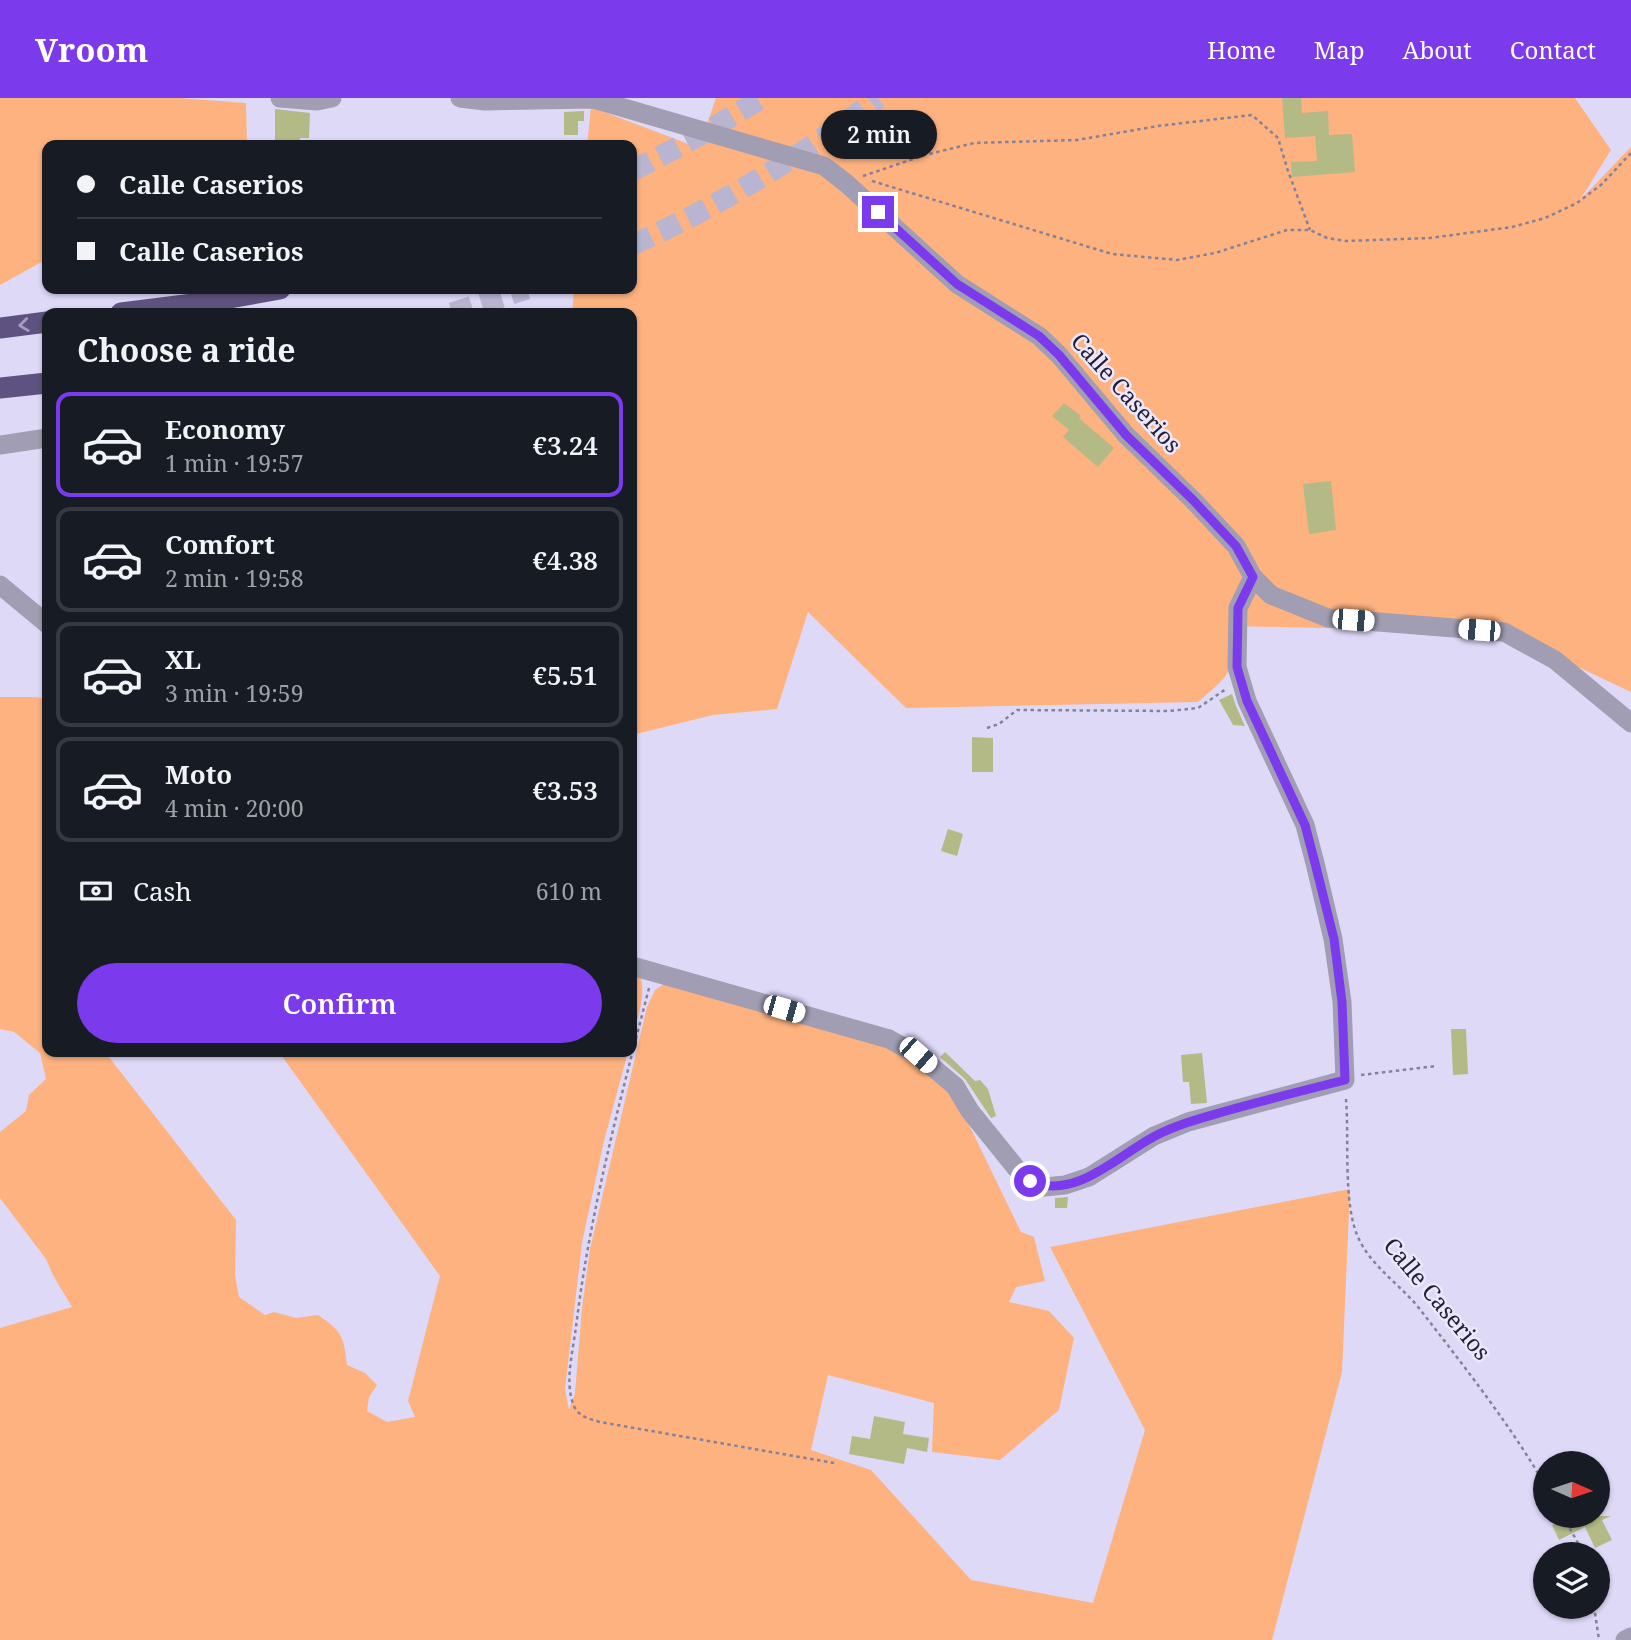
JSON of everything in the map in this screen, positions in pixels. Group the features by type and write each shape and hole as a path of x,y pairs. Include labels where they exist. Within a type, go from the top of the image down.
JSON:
{"highway":[{"path":"161,308 251,294"},
{"path":"0,328 42,323"},
{"path":"0,388 42,384"}],"street":[{"path":"280,98 317,101 332,98"},
{"name":"Calle Caserios","path":"460,98 485,101 593,99 638,104 721,138 824,166 957,284 1039,336 1059,355 1126,435 1236,546 1253,577 1272,595 1328,618 1504,632 1555,660 1631,723"},
{"path":"0,445 42,439"},
{"path":"637,967 889,1039 918,1055 954,1086 970,1111 1016,1168 1030,1181 1044,1187 1065,1185 1089,1177 1154,1136 1188,1122 1345,1080 1342,1002 1334,939 1315,863 1305,825 1247,701 1237,667 1238,608 1253,577"},
{"path":"0,585 42,620"},
{"path":"1625,1640 1631,1637"}],"path":[{"path":"1310,230 1287,171 1278,138 1252,115 1158,126 1077,140 974,143 949,148 879,173 858,177 1112,254 1177,260 1215,253 1287,230 1310,230 1327,238 1346,241 1387,241 1512,227 1545,218 1577,204 1602,184 1631,153"},
{"path":"986,728 999,724 1017,710 1169,711 1198,708 1241,680"},
{"path":"637,1036 654,972"},
{"path":"631,1057 605,1157 583,1264 570,1374 571,1396 575,1409 583,1417 600,1422 834,1463"},
{"path":"1345,1080 1355,1076 1436,1066"},
{"name":"Calle Caserios","path":"1345,1080 1350,1197 1354,1224 1362,1248 1416,1305 1506,1426 1533,1468"},
{"path":"1596,1619 1599,1640"}],"shaded area":[{"path":"0,98 180,98 246,103 247,140 42,140 42,262 0,285"},
{"path":"716,98 1575,98 1611,150 1580,200 1631,147 1631,692 1504,632 1231,626 1232,654 1229,670 1219,684 1198,702 906,708 808,612 777,709 713,715 637,734 637,308 572,308 574,294 637,294 637,140 588,140 591,107 699,148"},
{"path":"0,697 37,697 42,698 42,1057 109,1057 236,1220 235,1275 239,1297 265,1315 274,1312 296,1318 318,1315 337,1330 345,1348 347,1365 365,1373 377,1385 369,1397 367,1411 387,1422 415,1417 408,1401 440,1276 283,1057 627,1057 604,1141 582,1243 565,1389 569,1410 575,1393 590,1249 647,1007 655,990 666,983 891,1045 956,1098 1021,1232 1034,1237 1045,1281 1016,1287 1009,1302 1049,1311 1074,1338 1059,1410 1000,1460 932,1452 934,1403 828,1375 811,1450 871,1470 971,1580 1093,1603 1145,1430 1050,1247 1350,1189 1342,1372 1272,1640 0,1640 0,1328 72,1307 46,1259 0,1198 0,1132 26,1111 29,1095 46,1079 40,1053 14,1032 0,1029"},
{"path":"637,974 642,983 641,1007 637,1021"}],"building":[{"path":"1282,98 1301,98 1302,113 1328,111 1329,135 1352,134 1355,172 1292,177 1291,162 1317,161 1315,136 1285,138"},
{"path":"275,109 310,113 309,138 275,140"},
{"path":"584,111 584,121 578,121 578,135 564,135 564,112"},
{"path":"1064,403 1114,448 1098,467 1063,437 1069,430 1052,416"},
{"path":"1331,481 1336,530 1309,534 1303,484"},
{"path":"1232,694 1245,726 1233,725 1219,700"},
{"path":"972,737 993,738 993,772 972,772"},
{"path":"948,829 963,834 957,856 941,851"},
{"path":"1451,1029 1466,1029 1468,1074 1453,1075"},
{"path":"945,1052 975,1081 980,1080 988,1089 996,1116 991,1118 965,1079 940,1057"},
{"path":"1202,1053 1207,1103 1191,1104 1189,1082 1183,1082 1181,1055"},
{"path":"1068,1197 1067,1208 1055,1208 1055,1198"},
{"path":"874,1416 905,1422 903,1434 929,1438 927,1452 907,1448 904,1464 849,1454 852,1436 870,1439"},
{"path":"1553,1528 1583,1528 1559,1540"},
{"path":"1585,1528 1606,1528 1612,1540 1608,1542 1592,1542"}],"tunnel":[{"path":"637,168 762,98"},
{"path":"637,243 759,179 878,98"},
{"path":"468,308 511,294"}],"route":[{"path":"878,212 957,284 1039,336 1059,355 1126,435 1236,546 1253,577 1238,608 1237,667 1247,701 1305,825 1334,939 1342,1002 1345,1080 1188,1122 1154,1136 1089,1177 1065,1185 1044,1187 1030,1181"}]}
